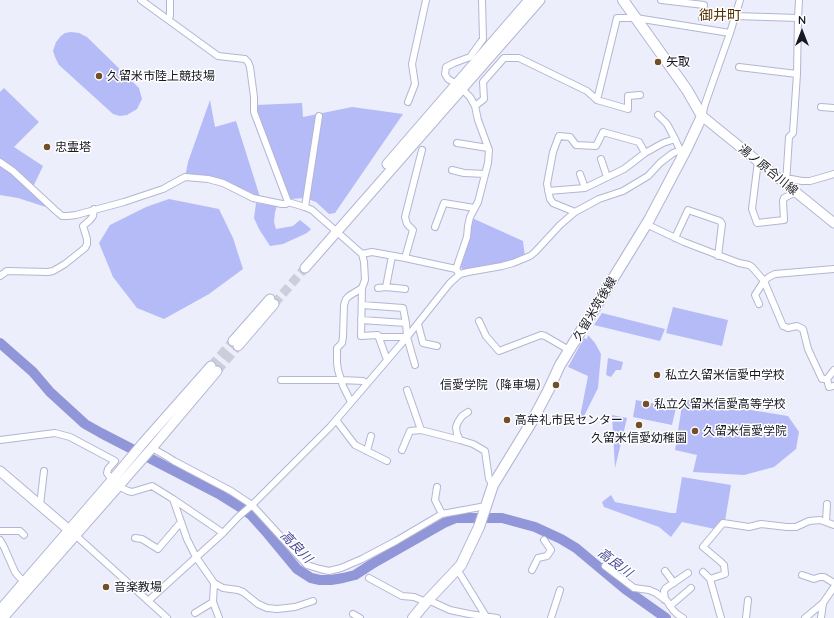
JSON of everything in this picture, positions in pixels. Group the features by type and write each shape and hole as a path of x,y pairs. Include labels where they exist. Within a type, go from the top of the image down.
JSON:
{"main road":[{"path":"623,0 687,90 702,116"},
{"name":"久留米筑後線","path":"412,618 460,565 480,525 493,485 531,423 560,365 646,224 683,149 702,116"}],"street":[{"path":"141,0 218,56 245,59 248,62 253,89 254,112 288,202"},
{"path":"168,19 170,16 170,0"},
{"path":"408,102 415,84 412,64 426,0"},
{"path":"148,601 223,533 336,420 418,324 458,272 467,237 470,217 478,202 488,163 488,148 478,120 475,106 470,97 459,86 448,79 445,74 446,67 470,57 483,39 482,0"},
{"path":"303,266 459,86 529,0"},
{"path":"459,86 540,0"},
{"path":"661,0 704,5 702,18"},
{"path":"702,116 740,0"},
{"path":"799,0 793,133 789,138 786,181 810,180 834,174"},
{"path":"735,16 798,18"},
{"path":"596,100 617,18 636,18 730,33"},
{"path":"475,106 484,99 483,82 504,58 519,58 587,91 596,100 628,109 628,96 640,95"},
{"path":"739,67 796,74"},
{"path":"820,107 834,108"},
{"path":"362,254 372,252 405,258 458,272 468,272 502,266 530,256 575,212 599,199 623,190 648,176 660,163 673,153 683,149 675,139 667,124 658,115"},
{"path":"305,207 319,116"},
{"name":"湯ノ原合川線","path":"702,116 758,161 786,181 796,192 834,223"},
{"path":"575,212 553,203 550,199 548,191 547,184 552,152 559,136 570,137 576,145 596,146 603,132 639,142 645,153"},
{"path":"548,191 586,188 624,169 645,153 663,143 675,139"},
{"path":"457,143 488,148"},
{"path":"405,258 413,230 405,217 422,150"},
{"path":"601,159 607,178"},
{"path":"758,161 752,209 757,223 784,220 784,198 796,192"},
{"path":"0,162 13,171 62,216 76,215 124,202 163,189 185,177 223,183 253,198 282,204 286,204 288,202 312,210 362,254 365,280 362,288 361,336 378,335 379,337 407,337"},
{"path":"452,170 464,173 485,174"},
{"path":"580,174 586,188"},
{"path":"435,228 444,203 474,208"},
{"path":"0,276 7,271 48,272 53,271 65,264 85,248 87,239 83,226 93,216 94,209"},
{"path":"675,238 688,210 720,221 722,224 718,256"},
{"path":"646,224 718,256 749,265 764,281 783,326 788,328 797,326 803,329 808,348 822,379 827,379"},
{"path":"386,287 392,256"},
{"path":"759,304 755,295 764,281 776,274 834,269"},
{"path":"378,288 386,287 405,289"},
{"path":"352,402 345,391 341,380 337,363 337,348 342,343 344,306 346,299 362,288"},
{"path":"236,344 272,301"},
{"path":"362,306 403,308 407,337 414,365"},
{"path":"361,320 406,323"},
{"path":"479,321 486,336 499,351 541,336 545,336 569,350"},
{"path":"418,324 423,343 437,346"},
{"path":"379,337 387,360"},
{"path":"3,618 72,532 135,460 152,448 214,369 143,443 135,460"},
{"path":"827,379 834,370"},
{"path":"827,379 829,386 834,386"},
{"path":"281,380 363,381 367,384"},
{"path":"407,390 421,430"},
{"path":"460,440 456,427 462,416 468,412"},
{"path":"336,420 355,445 386,461"},
{"path":"402,450 410,431 421,430 473,444 485,451 489,479 493,485"},
{"path":"0,440 55,433 70,437 114,461 107,473 115,483 132,492 152,486 223,533"},
{"path":"367,451 371,436"},
{"path":"152,448 231,491 252,505 307,565 330,571 362,559 442,514 486,506"},
{"path":"0,471 72,532 167,618"},
{"path":"40,505 44,471"},
{"path":"437,487 435,500 442,514"},
{"path":"173,499 187,539 196,557 214,584 223,588 243,592 258,604 267,608 277,609 295,607 313,601"},
{"path":"826,522 827,504"},
{"path":"710,578 725,574 724,565 703,547 723,523 749,527 761,524 796,527 809,521 820,520 834,525"},
{"path":"135,538 142,539 158,549 181,522"},
{"path":"0,531 20,531 24,535"},
{"path":"0,610 25,580 72,532"},
{"path":"0,540 15,572 20,578 25,580"},
{"path":"532,570 538,558 547,556 550,550 544,540"},
{"path":"0,556 8,556"},
{"path":"605,566 634,588 649,590 667,601 677,614 684,618"},
{"path":"457,569 487,617"},
{"path":"665,571 674,583"},
{"path":"703,572 710,578 721,618"},
{"path":"665,600 664,591 666,588 688,573"},
{"path":"802,575 814,579 824,577 834,583 823,603 820,618"},
{"path":"369,578 402,596 414,597 450,610 497,618"},
{"path":"214,584 213,602 219,618"},
{"path":"670,606 691,588"},
{"path":"551,618 560,590"},
{"path":"746,618 748,600"},
{"path":"195,613 213,602"},
{"path":"805,618 823,603"},
{"path":"353,614 360,618"}],"shaded area":[{"name":"久留米市陸上競技場","path":"65,33 79,33 87,37 139,88 142,99 137,109 127,115 120,116 113,114 59,65 53,51 56,42"},
{"path":"4,88 39,122 14,147 43,166 32,189 55,210 18,198 0,195 0,92"},
{"path":"210,100 215,127 236,121 260,197 223,183 185,177 188,162"},
{"path":"302,103 303,117 352,107 403,114 335,213 329,214 316,202 305,198 291,199 255,115 256,105"},
{"path":"169,199 219,209 233,238 243,269 209,294 164,319 137,308 113,277 99,243 110,225 146,207"},
{"path":"256,203 277,206 274,222 276,229 293,226 300,220 311,229 307,233 283,244 270,246 254,218"},
{"path":"472,218 523,241 525,257 502,264 465,271 460,267 469,238"},
{"path":"673,307 728,320 722,346 666,333"},
{"path":"602,313 665,329 660,341 594,325"},
{"path":"588,335 595,343 601,354 598,388 582,420 579,422 588,376 568,367 584,338 587,339"},
{"path":"608,358 623,362 621,370 616,370 611,377 606,375"},
{"path":"683,399 788,416 799,432 796,449 774,467 744,475 693,472 697,455 675,450"},
{"path":"636,400 676,408 672,425 633,417"},
{"path":"612,415 627,418 615,468"},
{"path":"682,477 731,485 725,521 715,529 682,522 671,537 659,527 604,507 602,502 611,495 615,502 676,513"}],"waterway":[{"name":"高良川","path":"0,343 33,372 50,392 85,424 219,494 251,515 297,569 311,578 331,580 355,575 444,523 456,518 502,518 535,527 576,548 625,589 666,618"}],"tunnel":[{"path":"274,304 305,268"},
{"path":"211,366 233,341"},
{"path":"217,371 238,346"}],"place":[{"name":"矢取","path":"658,62"},
{"name":"久留米市陸上競技場","path":"99,76"},
{"name":"忠霊塔","path":"47,147"},
{"name":"私立久留米信愛中学校","path":"657,375"},
{"name":"信愛学院（降車場）","path":"556,385"},
{"name":"私立久留米信愛高等学校","path":"646,404"},
{"name":"高牟礼市民センター","path":"507,420"},
{"name":"久留米信愛幼稚園","path":"639,425"},
{"name":"久留米信愛学院","path":"695,431"},
{"name":"音楽教場","path":"106,587"}],"district":[{"name":"御井町","path":"720,16"}]}
